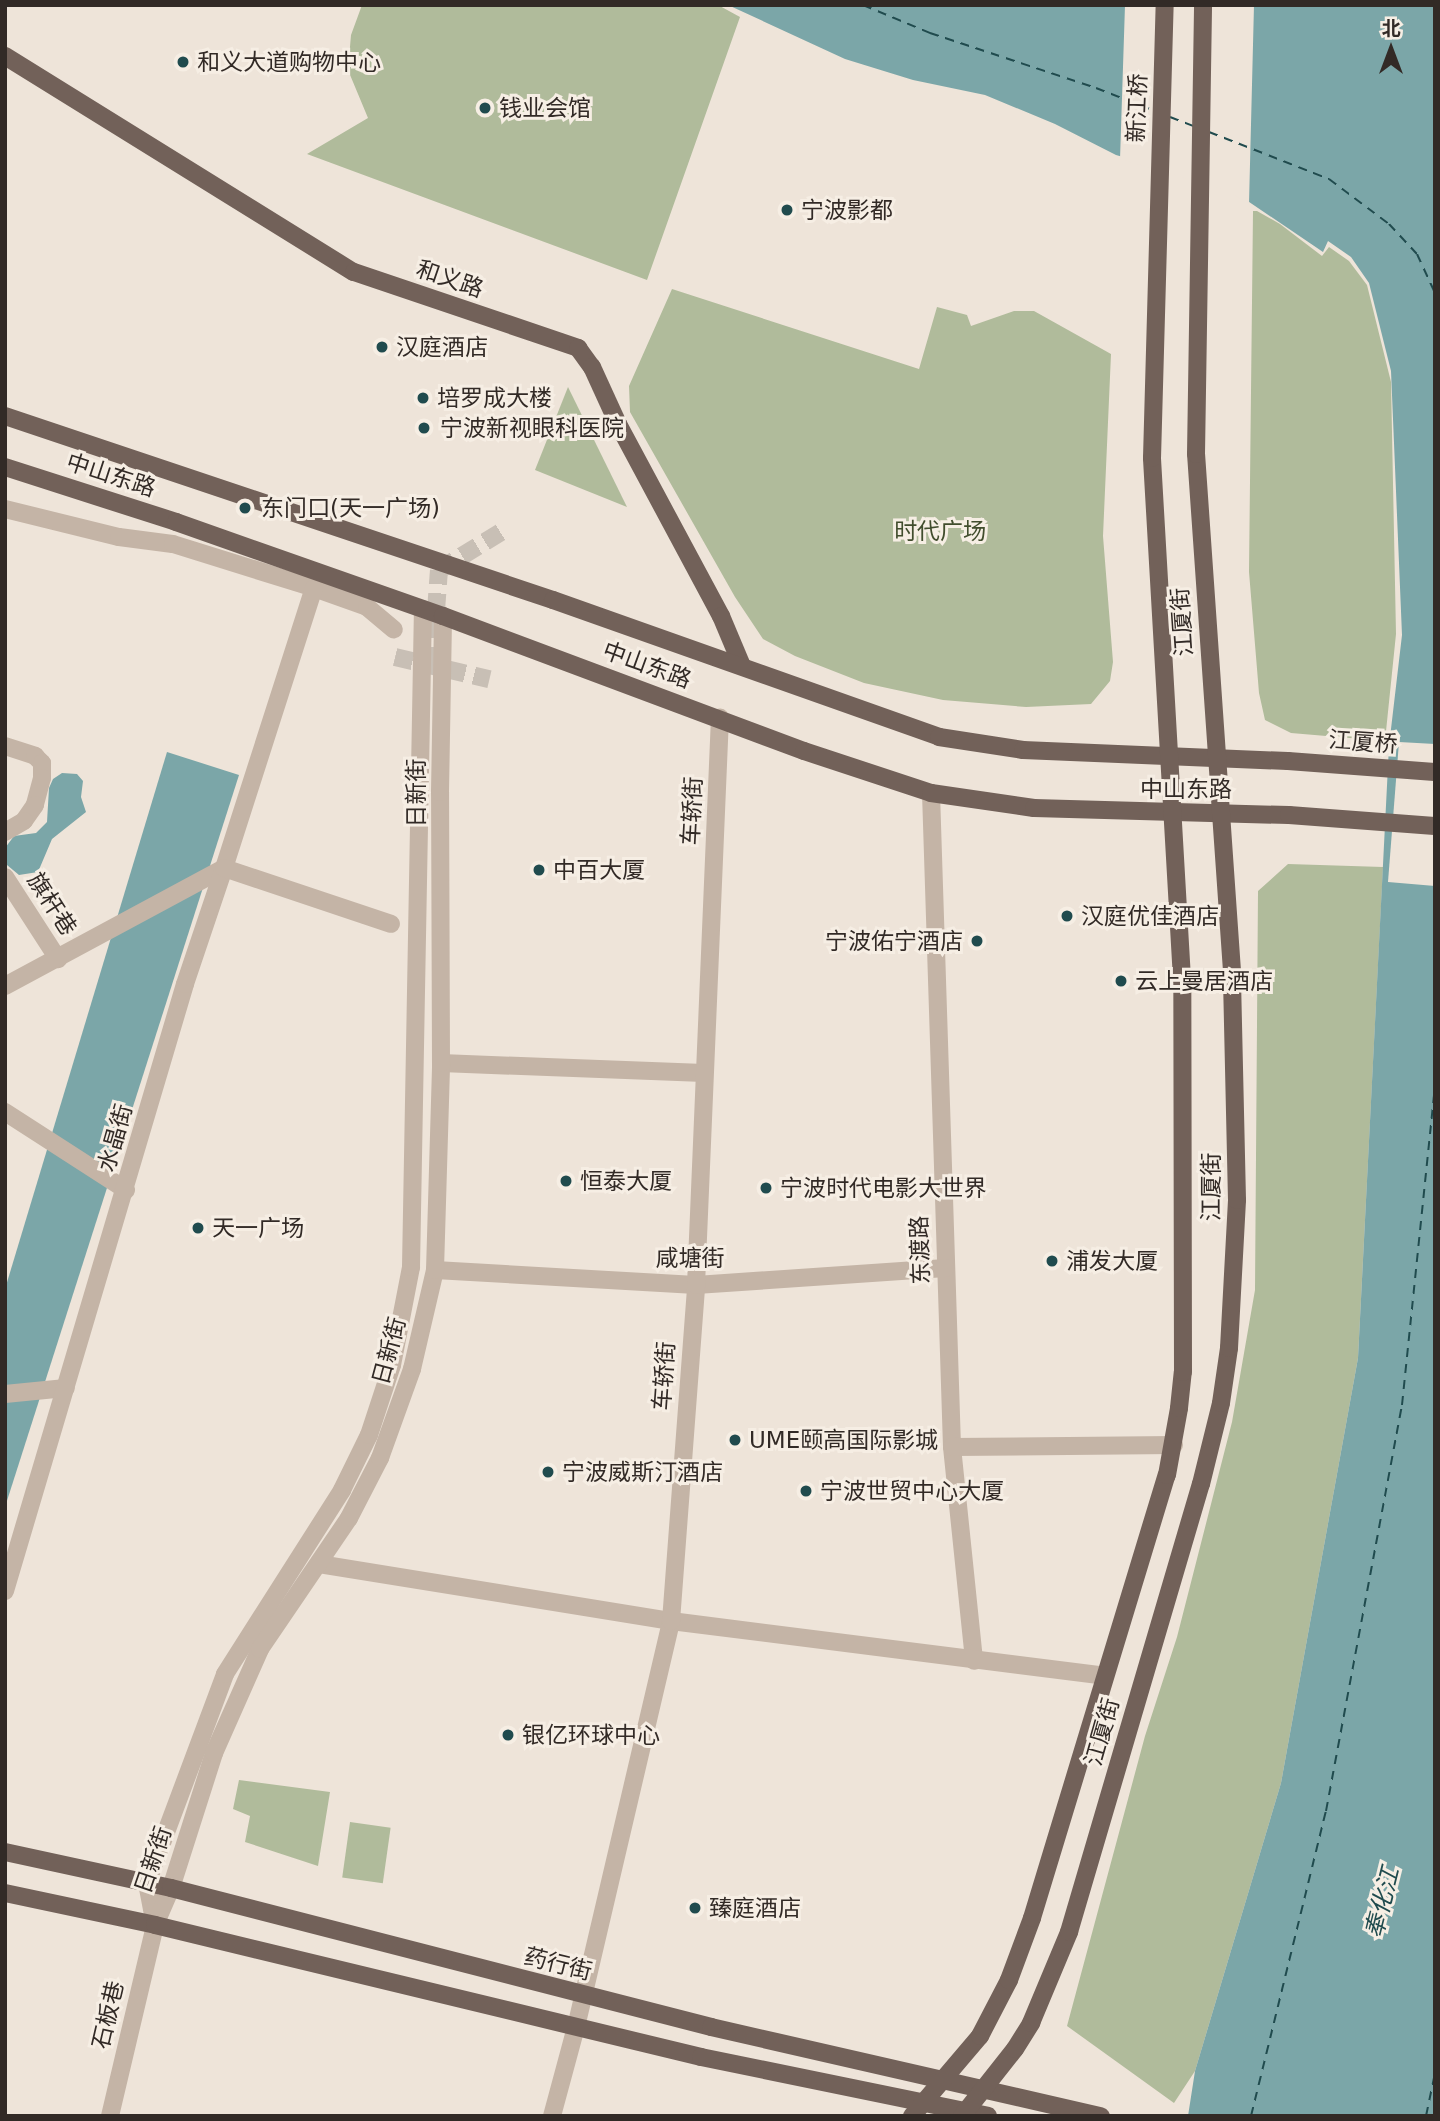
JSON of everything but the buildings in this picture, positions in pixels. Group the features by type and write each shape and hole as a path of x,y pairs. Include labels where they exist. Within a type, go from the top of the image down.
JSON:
{"main road":[{"name":"新江桥","path":"1158,213 1165,5"},
{"name":"江厦街","path":"965,2113 1031,2023 1069,1932 1201,1484 1222,1403 1234,1293 1237,1200 1231,971 1196,454 1197,213 1203,5"},
{"name":"和义路","path":"6,58 354,272 578,348 592,368 618,424 721,616 743,666"},
{"name":"江厦街","path":"918,2109 978,2040 1009,1980 1032,1918 1174,1445 1184,1372 1182,979 1152,458 1158,213"},
{"name":"中山东路","path":"5,416 743,666 872,716 939,737 1023,750 1288,761"},
{"name":"中山东路","path":"5,467 176,522 424,609 864,773 932,793 1034,808 1289,815 1435,826"},
{"name":"江厦桥","path":"1288,761 1435,772"},
{"name":"药行街","path":"5,1852 171,1888 839,2058 985,2087 1101,2116"},
{"path":"5,1893 155,1925 918,2109 988,2116"}],"street":[{"path":"5,509 119,537 173,544 367,607 394,630"},
{"name":"水晶街","path":"5,1591 66,1388 119,1186 314,588"},
{"name":"日新街","path":"155,1925 148,1883 225,1674 342,1490 369,1435 392,1366 411,1267 424,609"},
{"name":"日新街","path":"155,1925 171,1888 214,1753 243,1681 260,1649 364,1493 387,1442 412,1369 435,1270 441,1063 440,792 443,616"},
{"name":"车轿街","path":"552,2116 576,2027 671,1621 696,1285 720,718"},
{"path":"5,747 35,756 42,763 42,778 35,805 24,821 5,832"},
{"name":"东渡路","path":"932,793 952,1447 974,1661"},
{"path":"5,986 224,868 390,924"},
{"name":"旗杆巷","path":"5,877 58,958"},
{"path":"441,1063 704,1073"},
{"path":"5,1112 119,1186"},
{"name":"咸塘街","path":"435,1270 696,1285 945,1268"},
{"path":"5,1394 66,1388"},
{"path":"952,1447 1174,1445"},
{"path":"319,1564 671,1621 1104,1676"},
{"name":"石板巷","path":"110,2116 155,1925"}],"green space":[{"path":"362,5 718,5 740,17 647,280 307,154 368,118 348,70 351,35"},
{"path":"1253,211 1280,224 1322,256 1329,247 1349,261 1367,285 1391,382 1396,634 1385,741 1291,733 1265,720 1259,693 1249,572"},
{"name":"时代广场","path":"672,289 919,369 937,307 967,315 971,326 1014,311 1034,311 1111,354 1103,536 1113,662 1110,681 1091,704 1026,707 943,700 864,683 795,656 763,639 735,597 630,412 629,386"},
{"path":"568,387 627,507 535,470"},
{"path":"1288,864 1383,867 1358,1358 1281,1783 1195,2071 1174,2103 1067,2026 1145,1736 1177,1637 1232,1422 1255,1290 1258,891"},
{"path":"239,1780 330,1792 318,1866 245,1842 250,1816 233,1809"},
{"path":"350,1822 391,1828 383,1883 342,1877"}],"water":[{"name":"奉化江","path":"728,5 1435,5 1435,2116 1188,2116 1195,2071 1281,1783 1358,1358 1389,746 1402,635 1391,371 1369,283 1351,257 1328,241 1323,252 1227,187 1116,155 1055,124 985,95 913,80 845,59"},
{"path":"167,752 239,775 5,1507 5,1289"},
{"path":"62,773 77,774 83,781 81,797 86,812 52,839 38,872 19,875 7,865 5,848 14,836 36,833 47,822 49,788 53,779"}],"pier":[{"path":"1125,5 1254,5 1249,204 1226,190 1120,159"},
{"path":"1399,742 1435,744 1435,886 1388,882"}],"ferry route":[{"path":"863,5 930,33 1096,88 1155,111"},
{"path":"1170,117 1194,126"},
{"path":"1209,132 1329,179 1389,224 1417,254 1435,293"},
{"path":"1251,2116 1326,1811 1402,1405 1435,1086"},
{"path":"1426,2116 1435,2073"}],"tunnel":[{"path":"432,665 439,570 501,532"},
{"path":"395,657 489,679"}],"place":[{"name":"和义大道购物中心","path":"183,62"},
{"name":"钱业会馆","path":"485,108"},
{"name":"宁波影都","path":"787,210"},
{"name":"汉庭酒店","path":"382,347"},
{"name":"培罗成大楼","path":"423,398"},
{"name":"宁波新视眼科医院","path":"424,428"},
{"name":"东门口(天一广场)","path":"245,508"},
{"name":"中百大厦","path":"539,870"},
{"name":"汉庭优佳酒店","path":"1067,916"},
{"name":"宁波佑宁酒店","path":"977,941"},
{"name":"云上曼居酒店","path":"1121,981"},
{"name":"恒泰大厦","path":"566,1181"},
{"name":"宁波时代电影大世界","path":"766,1188"},
{"name":"天一广场","path":"198,1228"},
{"name":"浦发大厦","path":"1052,1261"},
{"name":"UME颐高国际影城","path":"735,1440"},
{"name":"宁波威斯汀酒店","path":"548,1472"},
{"name":"宁波世贸中心大厦","path":"806,1491"},
{"name":"银亿环球中心","path":"508,1735"},
{"name":"臻庭酒店","path":"695,1908"}]}
